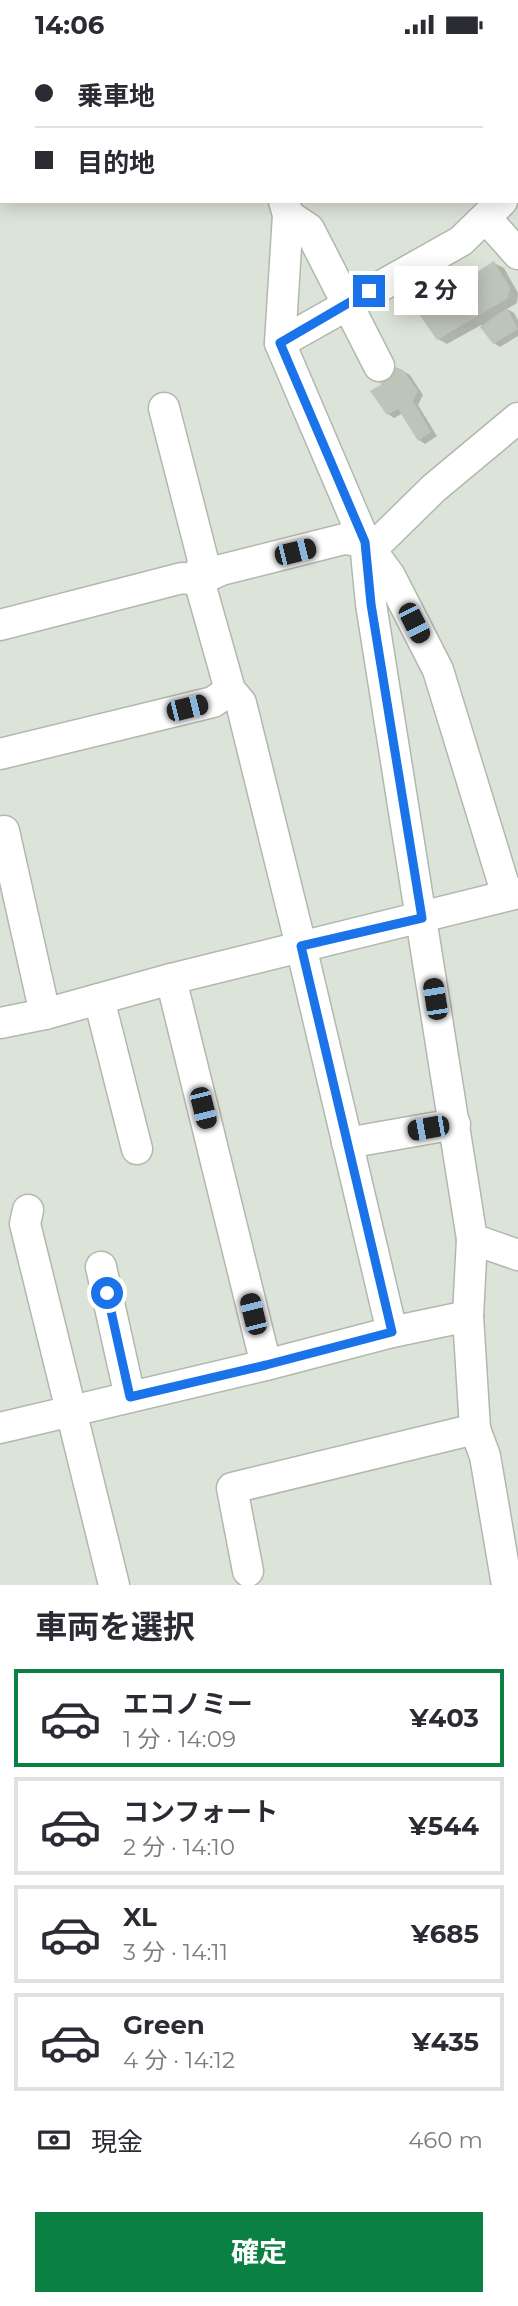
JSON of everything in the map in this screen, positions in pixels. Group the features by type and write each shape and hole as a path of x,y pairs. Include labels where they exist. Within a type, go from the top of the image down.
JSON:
{"street":[{"path":"286,208 309,229 379,366"},
{"path":"0,1023 45,1014 171,979 512,894 438,670 390,576 365,542 280,343 286,208"},
{"path":"280,343 461,241 494,210 518,254"},
{"path":"164,408 203,560 199,580 230,690 241,703 392,1332"},
{"path":"0,625 181,577 199,580 221,570 344,539 365,542 382,539 434,488 518,418"},
{"path":"365,542 371,604 472,1238 468,1316 475,1429 485,1456 507,1585"},
{"path":"0,754 214,702 230,690"},
{"path":"4,831 45,1014"},
{"path":"171,979 266,1365"},
{"path":"99,999 137,1149"},
{"path":"347,1143 455,1123"},
{"path":"28,1210 25,1224 114,1585"},
{"path":"472,1238 518,1255"},
{"path":"101,1267 130,1397"},
{"path":"0,1428 392,1332 468,1316"},
{"path":"247,1571 232,1488 475,1429"}],"building":[{"path":"494,261 510,288 508,298 437,340 417,311"},
{"path":"507,308 518,329 493,344 480,327"},
{"path":"393,366 403,370 418,391 413,401 431,432 418,441 398,409 387,415 370,391 381,385 379,377"}],"route":[{"path":"107,1293 130,1397 392,1332 301,946 422,918 371,604 365,542 280,343 369,291"}]}
